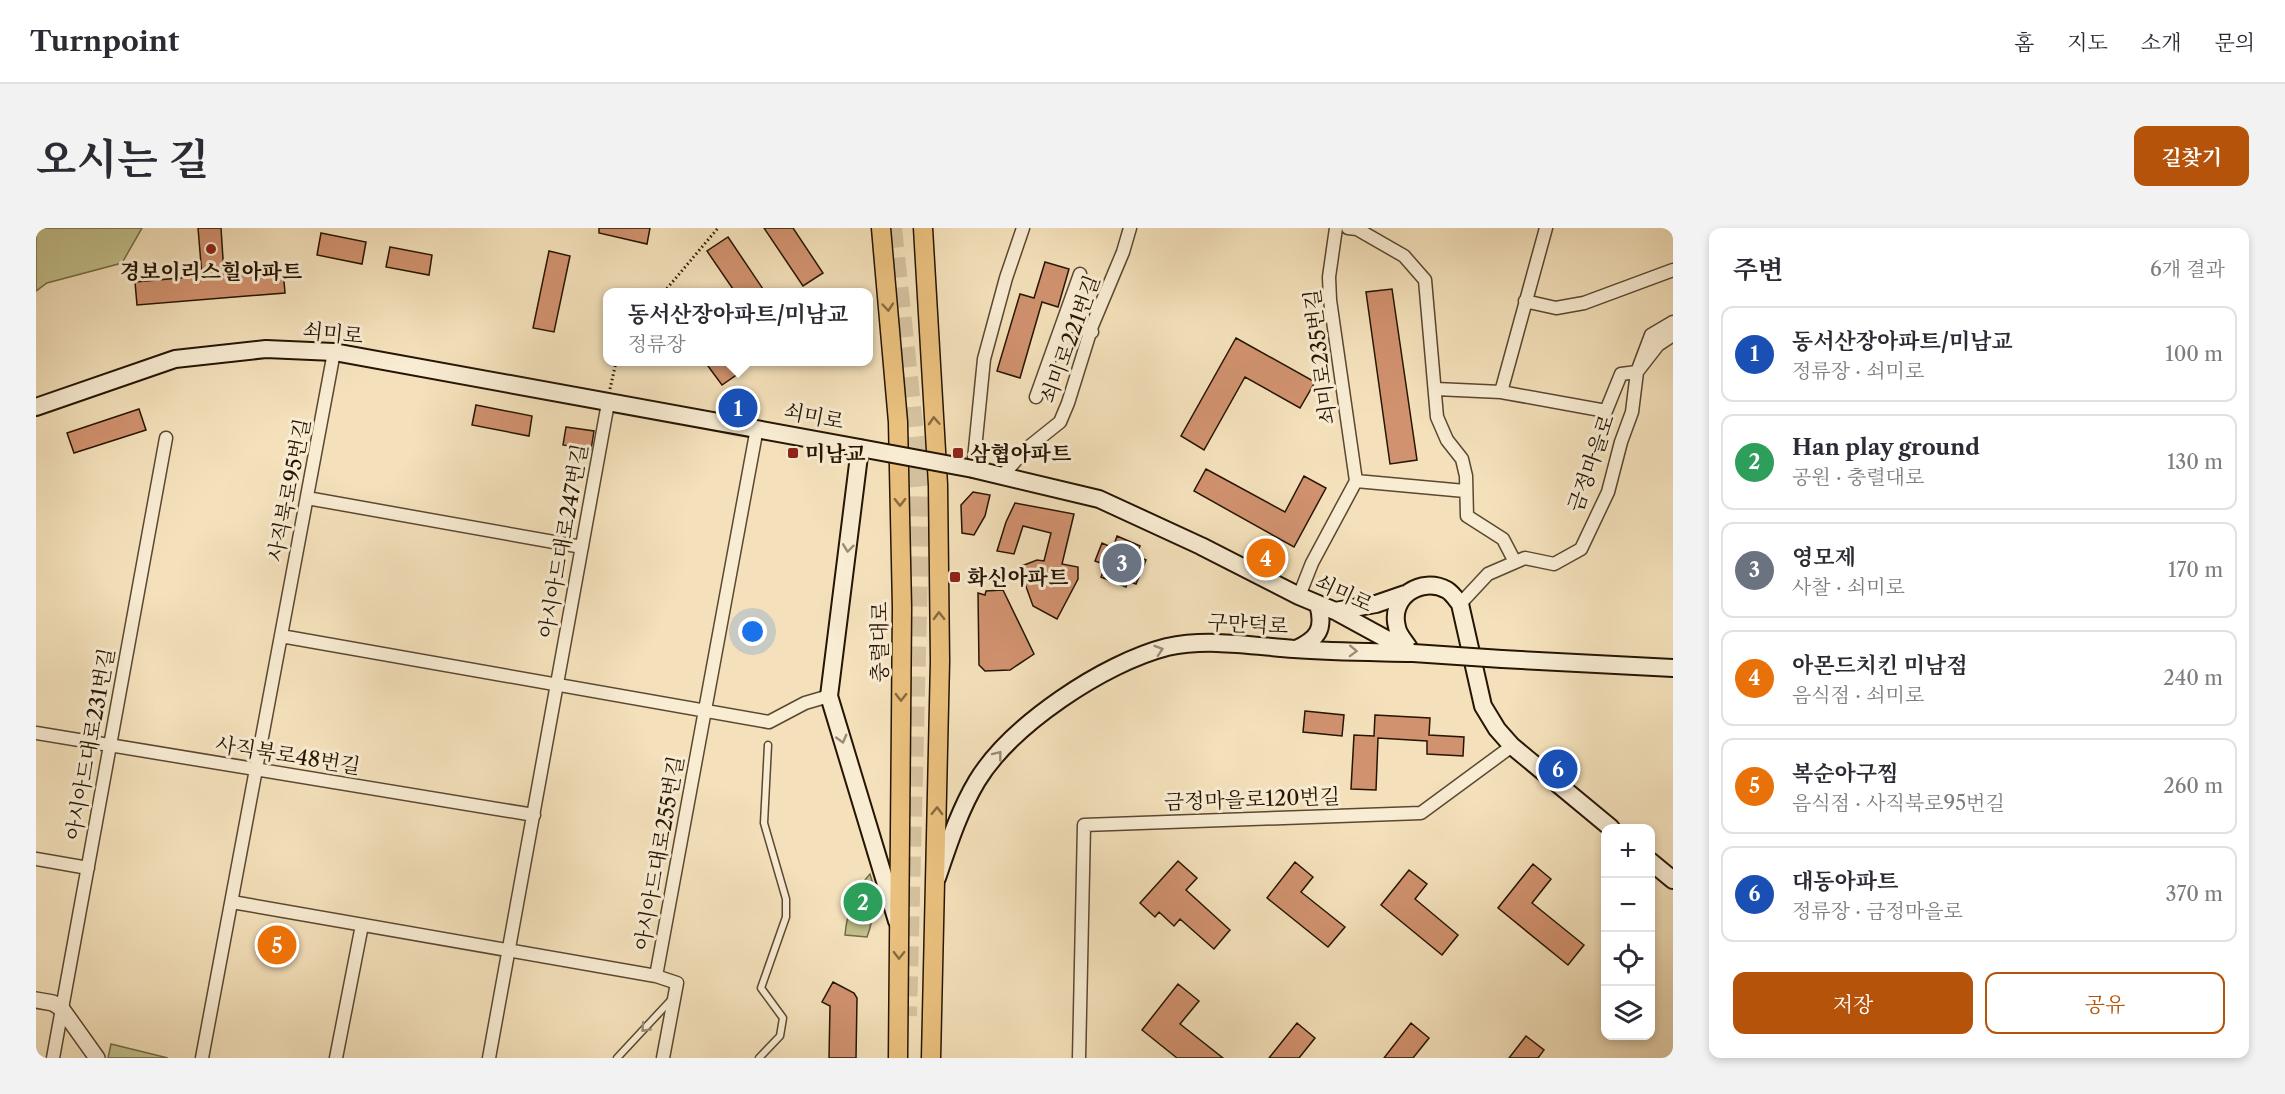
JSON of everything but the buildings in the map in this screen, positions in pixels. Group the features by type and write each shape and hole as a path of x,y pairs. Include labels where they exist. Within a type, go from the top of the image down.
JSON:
{"main road":[{"name":"충렬대로","path":"881,228 898,422 902,608 898,1058"},
{"path":"923,228 938,485 940,661 931,1058"},
{"name":"쇠미로","path":"36,407 175,359 266,350 334,352 973,469 1099,499 1201,546 1299,596 1335,611 1413,653"},
{"path":"860,448 829,696 899,931"},
{"path":"1335,611 1376,604 1405,594 1418,586 1434,585 1449,591 1460,604 1484,706 1497,729 1512,746 1606,824"},
{"path":"1405,594 1398,604 1395,619 1397,630 1413,653"},
{"path":"1295,649 1311,642 1319,630 1322,619 1318,604"},
{"name":"구만덕로","path":"936,882 954,829 977,781 1005,745 1054,702 1125,662 1168,647 1210,643 1673,668"},
{"path":"1655,865 1673,880"}],"street":[{"path":"973,469 984,360 1006,278 1023,228"},
{"name":"쇠미로221번길","path":"1002,476 1025,450 1060,422 1130,228"},
{"name":"쇠미로235번길","path":"1335,228 1329,277 1330,300 1356,481"},
{"path":"1348,228 1357,229 1404,256 1425,280 1437,417 1447,440 1462,459 1466,476 1467,516 1503,539 1515,562"},
{"path":"1501,392 1546,228"},
{"path":"1525,301 1556,308 1584,303 1673,270"},
{"path":"1036,397 1080,274"},
{"name":"금정마을로","path":"1460,604 1488,574 1525,558 1554,564 1581,549 1608,492 1621,442 1632,412 1637,372 1651,335 1673,322"},
{"path":"1063,323 1091,332"},
{"path":"1436,388 1501,392 1606,411 1621,374 1637,372 1658,345 1673,335"},
{"name":"사직북로95번길","path":"202,1058 334,352"},
{"name":"아시아드대로247번길","path":"489,1058 608,403"},
{"name":"아시아드대로255번길","path":"674,997 677,983 656,976 757,428"},
{"name":"아시아드대로231번길","path":"53,1058 166,438"},
{"path":"1299,596 1312,563 1356,481 1465,491"},
{"path":"307,498 582,547"},
{"path":"281,636 769,722 805,703 829,696"},
{"name":"사직북로48번길","path":"36,733 534,815"},
{"name":"금정마을로120번길","path":"1079,1058 1084,825 1421,813 1512,746"},
{"path":"36,859 88,868"},
{"path":"232,902 656,976"},
{"path":"336,1058 362,925"},
{"path":"665,1057 674,997"},
{"path":"36,1000 53,1003 62,1009 98,1058"}],"lane":[{"path":"759,1058 780,1036 783,1018 761,988 786,917 786,899 764,823 768,745"},
{"path":"617,1058 674,997"}],"path":[{"path":"667,288 718,228"},
{"path":"608,403 615,366"}],"shaded area":[{"path":"36,228 142,228 122,263 47,283 36,291"},
{"path":"870,874 874,906 867,937 845,935 852,902"},
{"path":"111,1044 168,1058 108,1058"}],"tunnel":[{"path":"892,228 920,490 907,1016"}],"place":[{"name":"경보이리스힐아파트","path":"211,249"},
{"name":"동서산장아파트/미남교","path":"738,408"},
{"name":"미남교","path":"793,453"},
{"name":"삼협아파트","path":"958,453"},
{"name":"아몬드치킨 미남점","path":"1266,558"},
{"name":"영모제","path":"1122,563"},
{"name":"화신아파트","path":"955,577"},
{"name":"대동아파트","path":"1558,769"},
{"name":"Han play ground","path":"863,902"},
{"name":"복순아구찜","path":"277,945"}]}
